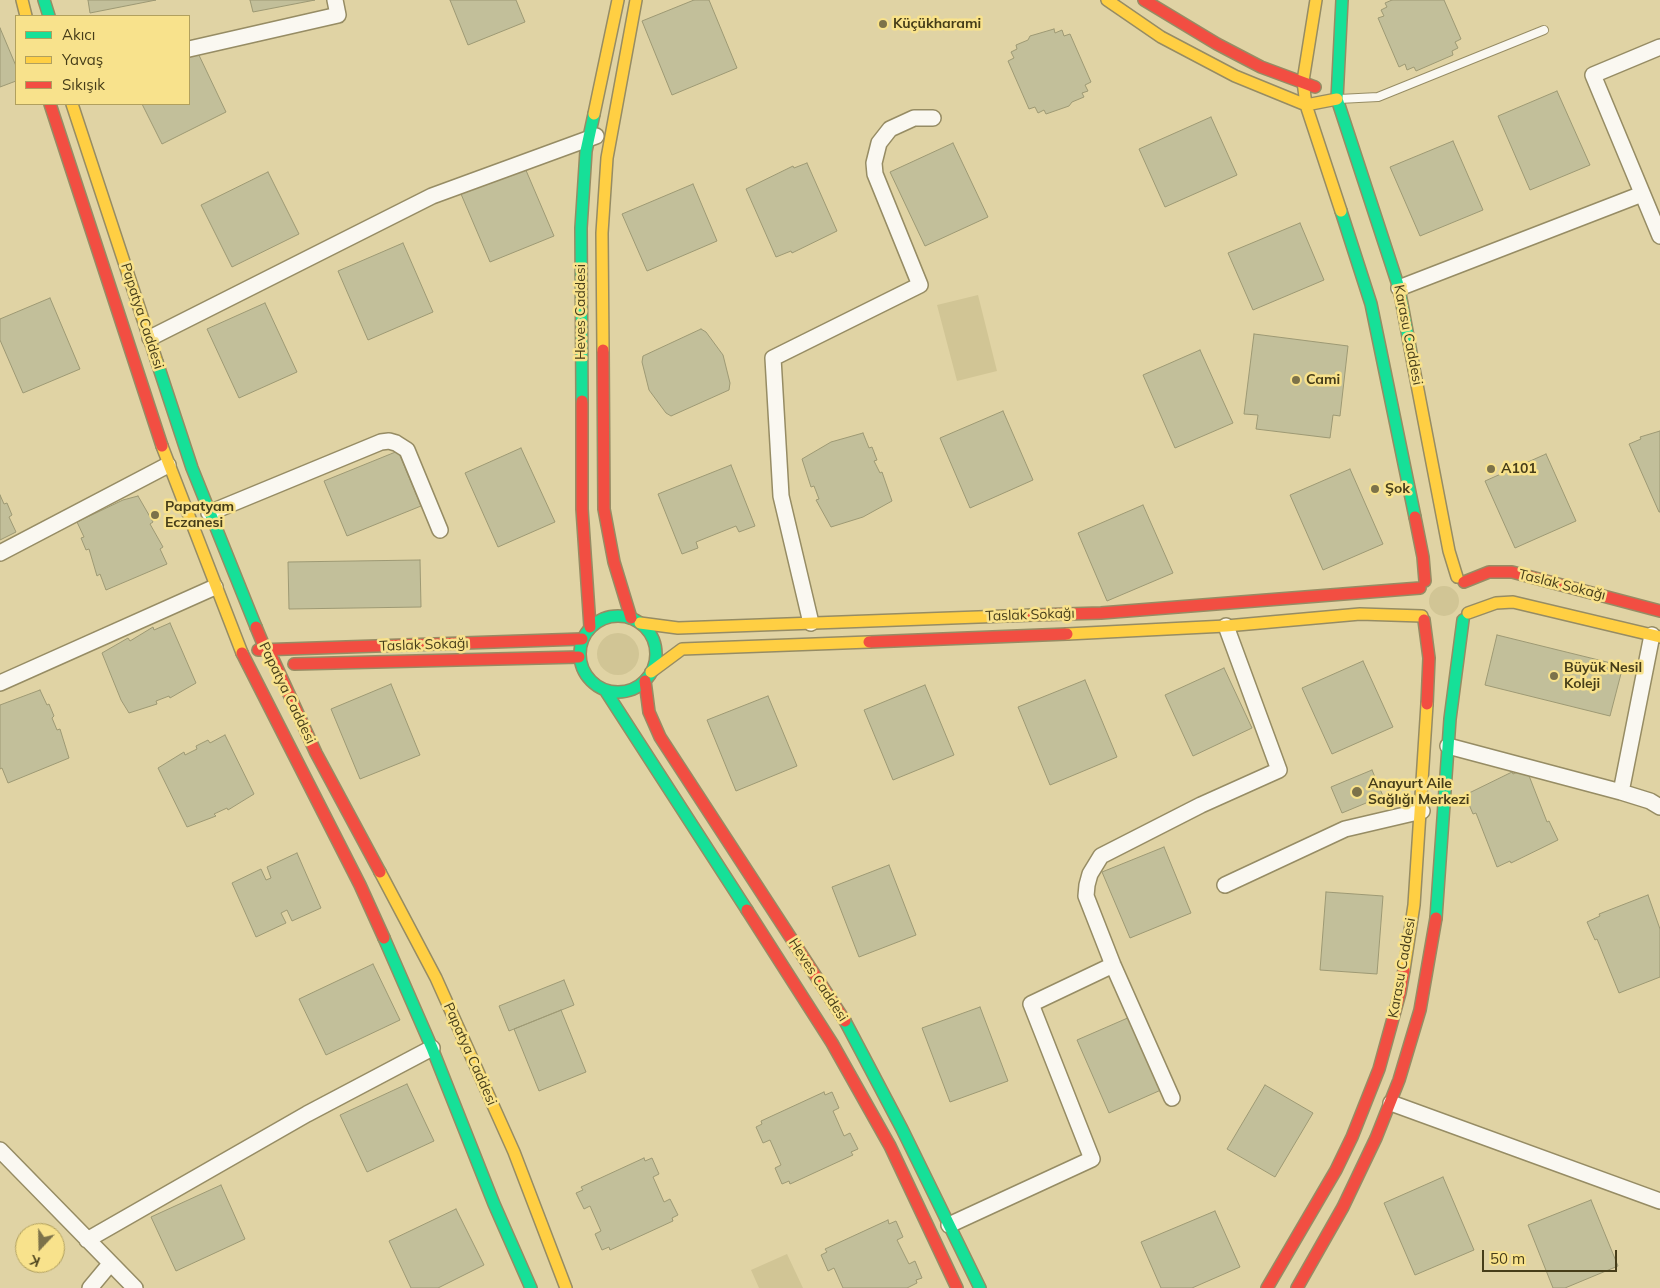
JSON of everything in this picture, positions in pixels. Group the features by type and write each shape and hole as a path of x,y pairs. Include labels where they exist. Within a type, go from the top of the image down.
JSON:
{"street":[{"path":"22,0 26,15"},
{"path":"44,0 49,15"},
{"path":"190,49 338,15 335,0"},
{"name":"Heves Caddesi","path":"590,627 582,509 581,228 588,139 618,0"},
{"name":"Heves Caddesi","path":"635,620 614,562 604,510 602,233 611,131 636,0"},
{"path":"1107,0 1154,33 1235,76 1306,105 1337,99"},
{"path":"1144,0 1209,40 1260,67 1303,82 1337,99"},
{"path":"1316,0 1303,82 1306,105 1371,304 1423,557 1422,584 1417,604 1423,618 1444,628 1466,617 1465,586 1440,573 1422,584"},
{"path":"1337,99 1342,0"},
{"path":"1660,46 1593,75 1660,236"},
{"name":"Karasu Caddesi","path":"1337,99 1399,288 1449,551 1465,586"},
{"name":"Papatya Caddesi","path":"50,105 168,465 247,667 360,885 432,1048 494,1204 531,1288"},
{"name":"Papatya Caddesi","path":"72,105 209,513 266,651 272,657 316,753 396,901 468,1047 514,1152 566,1288"},
{"path":"811,623 781,496 773,358 920,284 875,174 874,163 879,143 890,129 914,118 933,118"},
{"path":"150,338 432,196 611,131"},
{"path":"1399,288 1642,194"},
{"path":"209,513 381,442 389,441 407,450 440,530"},
{"path":"0,553 168,465"},
{"name":"Taslak Sokağı","path":"1465,586 1489,572 1512,572 1660,610"},
{"name":"Taslak Sokağı","path":"635,620 678,628 1101,613 1422,584"},
{"path":"0,683 215,587"},
{"name":"Taslak Sokağı","path":"1466,617 1496,603 1513,602 1533,605 1656,636"},
{"name":"Taslak Sokağı","path":"648,676 682,649 1037,636 1226,626 1360,614 1423,618"},
{"path":"609,616 635,620 648,630 656,650 648,676 626,691 605,690 587,677 580,657 582,639 590,627 609,616"},
{"name":"Karasu Caddesi","path":"1297,1288 1343,1207 1391,1103 1420,1010 1434,936 1448,746 1466,617"},
{"name":"Karasu Caddesi","path":"1266,1288 1336,1170 1352,1138 1379,1069 1398,1002 1407,954 1416,885 1422,811 1429,658 1423,618"},
{"path":"1172,1098 1113,965 1086,896 1090,874 1101,856 1201,805 1279,770 1226,626"},
{"path":"1621,792 1656,636"},
{"name":"Taslak Sokağı","path":"266,651 582,639"},
{"path":"266,651 252,653 247,667 254,676 263,677 271,673 276,665"},
{"name":"Taslak Sokağı","path":"276,665 580,657"},
{"name":"Heves Caddesi","path":"648,676 649,712 660,737 842,1016 950,1225 980,1288"},
{"name":"Heves Caddesi","path":"605,690 822,1028 863,1096 914,1196 956,1288"},
{"path":"1448,746 1621,792 1660,807"},
{"path":"1225,885 1346,829 1422,811"},
{"path":"950,1225 1092,1159 1031,1004 1113,965"},
{"path":"87,1240 307,1114 432,1048"},
{"path":"1391,1103 1660,1201"},
{"path":"0,1150 134,1288"},
{"path":"90,1288 110,1264"}],"lane":[{"path":"1337,99 1378,97 1544,30"}],"shaded area":[{"path":"978,295 997,371 957,381 937,305"},
{"path":"1444,586 1455,590 1459,601 1455,612 1444,616 1433,612 1429,601 1433,590"},
{"path":"618,633 633,639 639,654 633,669 618,675 603,669 597,654 603,639"},
{"path":"787,1254 803,1288 759,1288 751,1270"}],"building":[{"path":"88,0 156,0 90,13"},
{"path":"250,0 315,0 253,12"},
{"path":"450,0 516,0 525,22 468,45"},
{"path":"694,0 709,0 737,68 672,95 642,21"},
{"path":"1392,0 1444,0 1461,39 1455,42 1458,48 1452,51 1453,55 1416,71 1414,67 1407,70 1405,64 1399,67 1378,18 1384,16 1381,10 1387,7 1385,3"},
{"path":"0,28 15,64 15,81 0,87"},
{"path":"1054,29 1055,33 1062,30 1064,36 1070,34 1091,82 1085,85 1088,91 1082,93 1084,97 1072,102 1069,106 1046,114 1044,110 1038,113 1035,107 1029,109 1008,61 1014,58 1011,52 1017,49 1016,45 1028,40 1030,36"},
{"path":"197,51 226,112 162,144 142,105 190,105 190,54"},
{"path":"1557,91 1590,165 1530,190 1498,116"},
{"path":"1211,117 1237,175 1165,207 1139,149"},
{"path":"1453,141 1483,210 1420,236 1390,167"},
{"path":"953,143 988,217 925,246 890,172"},
{"path":"807,163 837,231 792,253 791,251 776,257 746,189 793,166 794,168"},
{"path":"525,168 554,236 490,262 461,194"},
{"path":"268,172 299,234 232,267 201,205"},
{"path":"693,184 717,241 647,271 622,214"},
{"path":"1300,223 1324,280 1253,310 1228,253"},
{"path":"403,243 433,312 368,340 338,271"},
{"path":"50,298 80,369 23,393 0,340 0,319"},
{"path":"265,303 297,372 239,398 207,329"},
{"path":"701,329 706,332 723,355 730,383 729,390 671,416 666,413 649,390 642,362 643,356"},
{"name":"Cami","path":"1254,334 1348,346 1340,416 1333,415 1330,438 1256,429 1258,415 1244,414"},
{"path":"1200,350 1233,423 1175,448 1143,375"},
{"path":"1003,411 1033,480 970,508 940,438"},
{"path":"1660,431 1659,512 1629,444 1641,439 1640,437"},
{"path":"863,433 869,448 872,447 877,460 874,461 880,473 882,472 892,501 863,517 831,527 816,500 819,499 814,486 811,487 802,459 831,442"},
{"path":"521,448 555,522 498,547 465,473"},
{"path":"398,451 421,506 347,536 324,481"},
{"path":"1546,454 1576,521 1515,548 1485,481"},
{"path":"731,465 755,526 739,532 736,526 696,542 698,548 682,554 658,494"},
{"path":"1350,469 1383,544 1323,570 1290,495"},
{"path":"0,495 4,504 7,503 12,515 9,517 16,532 0,540"},
{"path":"138,496 153,522 150,524 163,547 160,549 167,564 106,590 100,574 97,576 89,549 86,550 81,538 84,537 77,522 123,500"},
{"path":"1143,505 1173,573 1107,601 1078,533"},
{"path":"420,560 421,607 289,609 288,562"},
{"path":"170,623 196,683 170,698 169,696 156,701 157,704 129,713 121,700 102,653 128,638 130,641 153,627 154,630"},
{"name":"Büyük Nesil Koleji","path":"1497,635 1623,666 1610,716 1485,685"},
{"path":"1363,661 1393,727 1332,754 1302,688"},
{"path":"1224,668 1252,728 1193,756 1165,695"},
{"path":"1085,680 1117,757 1050,785 1018,707"},
{"path":"391,684 420,755 360,779 331,709"},
{"path":"925,685 954,755 893,780 864,710"},
{"path":"40,690 47,705 49,704 57,730 60,729 69,758 8,783 2,768 0,769 0,705"},
{"path":"768,696 797,766 736,791 707,720"},
{"path":"225,735 254,794 228,810 227,808 214,814 216,816 187,827 158,768 184,752 185,755 197,749 196,746 208,740 210,743"},
{"path":"1526,768 1547,822 1549,821 1558,840 1511,863 1510,861 1497,867 1476,813 1473,814 1465,795 1512,772 1513,774"},
{"path":"1372,770 1383,796 1342,813 1331,787"},
{"path":"1164,847 1191,913 1130,938 1102,872"},
{"path":"297,853 321,908 292,921 287,910 281,913 286,923 256,937 232,883 261,869 266,880 271,878 267,867"},
{"path":"889,865 916,935 859,957 832,887"},
{"path":"1326,892 1383,896 1377,974 1320,970"},
{"path":"1648,895 1660,929 1660,977 1619,993 1597,939 1595,940 1587,922 1600,916 1599,914"},
{"path":"373,964 400,1020 326,1055 299,999"},
{"path":"564,980 574,1005 509,1031 499,1006"},
{"path":"980,1007 1008,1081 950,1102 922,1028"},
{"path":"561,1010 586,1072 539,1091 514,1029"},
{"path":"1130,1017 1161,1090 1109,1113 1077,1040"},
{"path":"407,1084 434,1141 367,1172 340,1115"},
{"path":"1265,1085 1313,1113 1275,1177 1227,1149"},
{"path":"824,1092 825,1095 832,1092 839,1108 833,1111 844,1136 850,1133 858,1149 851,1152 853,1155 790,1184 789,1181 782,1184 775,1168 781,1165 770,1140 763,1143 756,1127 762,1124 761,1121"},
{"path":"644,1158 645,1161 652,1158 659,1174 653,1177 664,1202 670,1199 678,1215 672,1218 673,1221 610,1250 609,1247 602,1250 595,1234 601,1231 590,1206 584,1209 576,1193 583,1190 581,1187"},
{"path":"1443,1177 1474,1250 1415,1275 1384,1203"},
{"path":"221,1185 245,1239 176,1271 151,1217"},
{"path":"1591,1200 1618,1266 1565,1288 1553,1288 1528,1225"},
{"path":"456,1209 484,1265 438,1288 411,1288 389,1241"},
{"path":"1215,1211 1240,1267 1192,1288 1161,1288 1141,1242"},
{"path":"888,1220 889,1224 896,1221 903,1237 897,1240 909,1264 915,1261 922,1278 916,1280 917,1283 907,1288 843,1288 834,1268 828,1271 821,1255 827,1252 825,1249"}],"traffic: fast":[{"path":"44,0 49,15"},
{"path":"1342,0 1337,99 1399,288 1414,369"},
{"path":"582,401 581,228 586,151 594,114"},
{"path":"1341,211 1371,304 1415,517"},
{"path":"157,362 192,468 256,627"},
{"path":"618,616 633,619 645,627 653,639 656,654 653,669 645,681 633,689 618,692 603,689 591,681 583,669 580,654 583,639 591,627 603,619 618,616"},
{"path":"1436,918 1450,719 1463,620"},
{"path":"605,690 747,910"},
{"path":"384,938 432,1048 494,1204 531,1288"},
{"path":"845,1021 902,1129 980,1288"}],"traffic: slow":[{"path":"22,0 26,15"},
{"path":"594,114 618,0"},
{"path":"603,350 602,233 607,158 636,0"},
{"path":"1107,0 1161,37 1235,76 1306,105 1337,99"},
{"path":"1316,0 1303,81 1306,105 1341,211"},
{"path":"72,105 157,362"},
{"path":"1414,369 1449,551 1457,577"},
{"path":"162,446 242,653"},
{"path":"1468,613 1496,603 1513,602 1660,637"},
{"path":"1067,634 1226,626 1360,614 1422,616"},
{"path":"640,623 678,628 1033,615"},
{"path":"651,672 682,649 869,642"},
{"path":"1404,970 1414,905 1427,704"},
{"path":"380,872 436,978 514,1152 566,1288"}],"traffic: jam":[{"path":"1144,0 1217,44 1261,67 1315,87"},
{"path":"50,105 162,446"},
{"path":"603,350 604,509 614,562 631,618"},
{"path":"582,401 582,509 590,627"},
{"path":"1415,517 1423,557 1425,581"},
{"path":"1464,582 1489,572 1512,572 1660,611"},
{"path":"1033,615 1101,613 1420,588"},
{"path":"1424,620 1429,658 1427,704"},
{"path":"256,627 266,651 272,657 316,753 380,872"},
{"path":"869,642 1067,634"},
{"path":"258,650 582,639"},
{"path":"242,653 360,885 384,938"},
{"path":"294,664 579,657"},
{"path":"645,681 649,712 660,737 845,1021"},
{"path":"747,910 832,1043 890,1146 957,1288"},
{"path":"1297,1288 1343,1207 1376,1138 1399,1080 1420,1010 1436,918"},
{"path":"1267,1288 1336,1170 1352,1137 1379,1069 1400,993 1404,970"}],"place":[{"name":"Küçükharami","path":"883,24"},
{"name":"Cami","path":"1296,380"},
{"name":"A101","path":"1491,469"},
{"name":"Şok","path":"1375,489"},
{"name":"Papatyam Eczanesi","path":"155,515"},
{"name":"Büyük Nesil Koleji","path":"1554,676"},
{"name":"Anayurt Aile Sağlığı Merkezi","path":"1357,792"}]}
